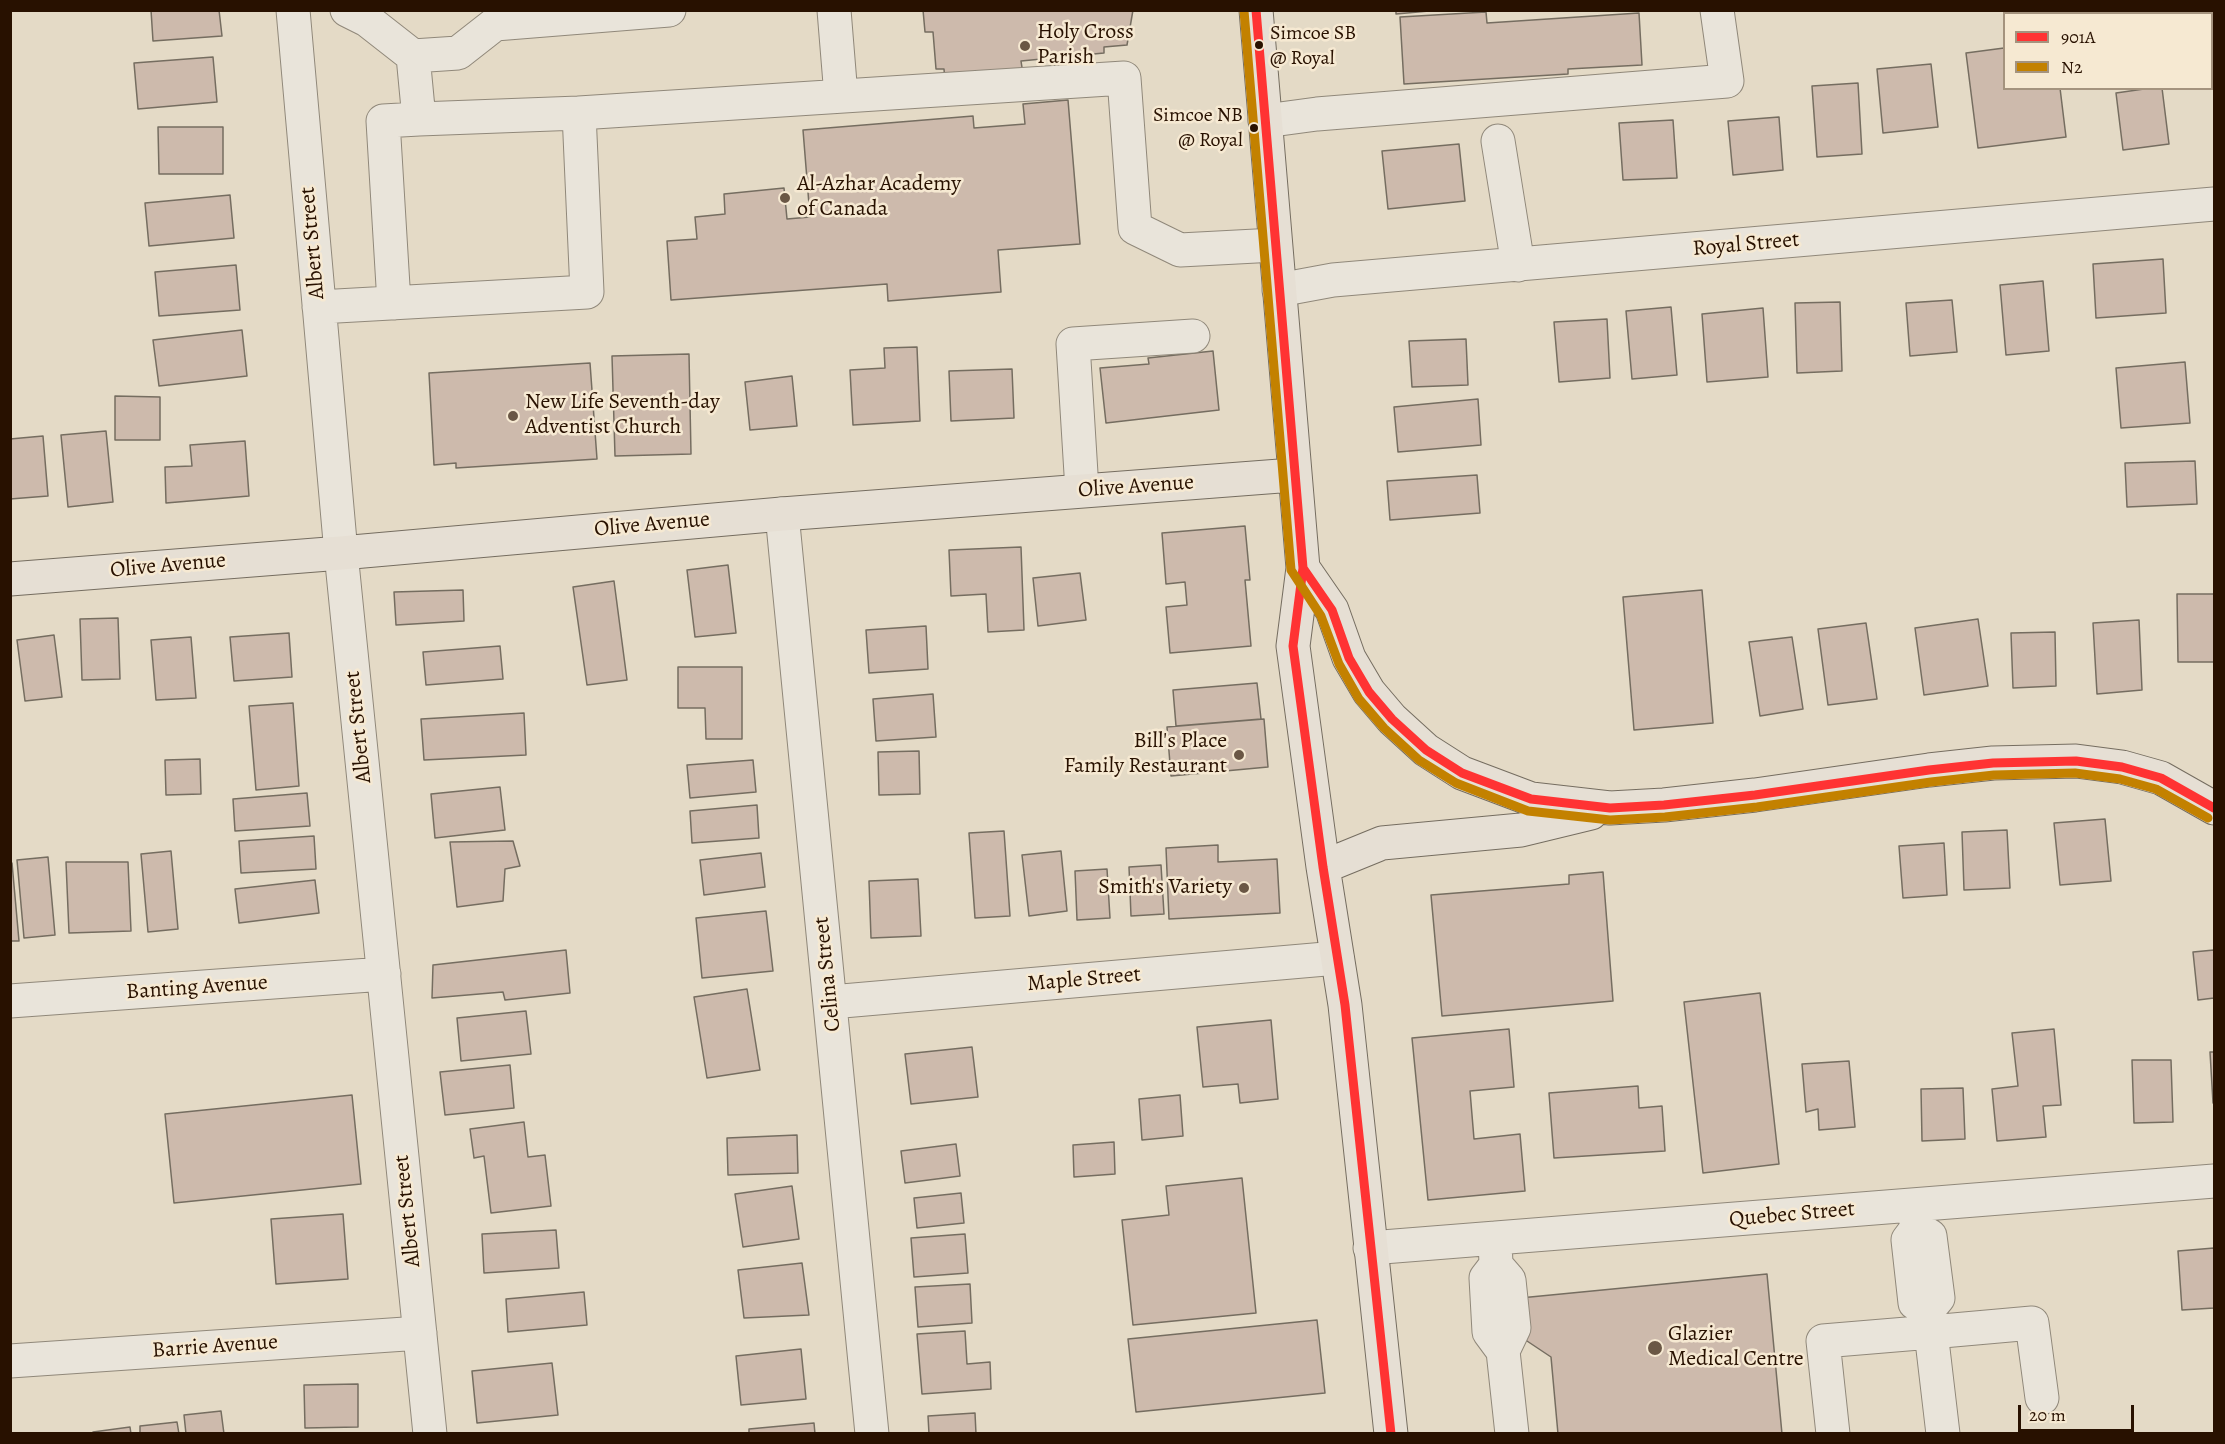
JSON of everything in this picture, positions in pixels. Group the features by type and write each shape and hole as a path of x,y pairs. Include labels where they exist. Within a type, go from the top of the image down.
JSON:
{"main road":[{"path":"1256,10 1293,475 1303,568 1293,646 1323,867 1345,1005 1391,1434"},
{"name":"Olive Avenue","path":"10,579 341,553 782,514 1293,475"},
{"path":"1303,568 1332,610 1349,658 1369,692 1392,719 1425,750 1462,773 1531,799 1610,808 1664,805 1755,795 1929,770 1993,764 2076,761 2122,767 2161,778 2214,808"},
{"path":"1323,867 1382,843 1521,830 1610,808"}],"street":[{"path":"347,10 367,20 413,56 458,53 495,24 669,10"},
{"path":"834,10 841,96"},
{"path":"1265,121 1329,113 1727,81 1717,10"},
{"name":"Albert Street","path":"295,14 341,553 430,1434"},
{"path":"413,56 419,119"},
{"path":"394,303 383,121 579,112 1124,78 1135,228 1180,250 1275,245"},
{"path":"319,307 587,292 579,112"},
{"path":"1498,141 1518,265"},
{"name":"Royal Street","path":"1279,290 1333,280 2214,204"},
{"path":"1082,490 1073,344 1193,336"},
{"name":"Celina Street","path":"782,514 872,1434"},
{"name":"Maple Street","path":"831,1002 1337,958"},
{"name":"Banting Avenue","path":"10,1001 384,974"},
{"name":"Quebec Street","path":"1370,1248 1496,1252 1915,1217 2214,1181"},
{"path":"1915,1217 1930,1236 1938,1298 1929,1321 1943,1434"},
{"path":"1496,1252 1486,1278 1489,1332 1503,1351 1512,1434"},
{"path":"1833,1434 1822,1341 1929,1321 2032,1323 2042,1398"},
{"name":"Barrie Avenue","path":"10,1361 420,1333"}],"building":[{"path":"151,10 219,10 222,36 153,41"},
{"name":"Holy Cross Parish","path":"923,10 1133,10 1127,45 1104,47 1104,53 1021,61 1023,74 945,81 944,69 936,69 933,32 925,32"},
{"path":"1396,10 1440,10 1396,14"},
{"path":"1486,12 1487,23 1639,13 1642,65 1568,69 1568,74 1404,84 1400,17"},
{"path":"2003,48 2003,90 2060,90 2066,137 1978,148 1966,53"},
{"path":"213,57 217,102 138,109 134,63"},
{"path":"1931,64 1938,127 1883,133 1877,69"},
{"path":"1858,83 1862,154 1817,157 1812,86"},
{"path":"2162,90 2169,144 2123,150 2116,93"},
{"path":"1068,100 1080,244 998,250 1001,292 888,301 887,284 671,300 667,241 697,239 695,217 725,214 724,194 784,188 787,219 810,217 803,130 973,116 974,128 1025,124 1023,104"},
{"path":"1779,117 1783,170 1733,175 1728,121"},
{"path":"1673,120 1677,178 1623,180 1619,123"},
{"path":"158,127 223,127 223,174 159,174"},
{"path":"1459,144 1465,201 1388,209 1382,151"},
{"path":"230,195 234,238 149,246 145,203"},
{"path":"2163,259 2166,313 2096,318 2093,264"},
{"path":"236,265 240,310 159,316 155,272"},
{"path":"2043,281 2049,351 2006,355 2000,285"},
{"path":"1952,300 1957,352 1910,356 1906,303"},
{"path":"1840,302 1842,371 1797,373 1795,303"},
{"path":"1671,307 1677,375 1632,379 1626,311"},
{"path":"1763,308 1768,377 1707,382 1702,314"},
{"path":"1607,319 1610,378 1559,382 1554,322"},
{"path":"242,330 247,376 159,386 153,340"},
{"path":"1466,339 1468,385 1412,387 1409,341"},
{"path":"917,347 920,421 853,425 850,370 885,368 884,348"},
{"path":"1213,351 1219,410 1106,423 1100,368 1149,364 1148,358"},
{"path":"689,354 691,454 615,456 612,356"},
{"path":"2185,362 2190,423 2121,428 2116,368"},
{"name":"New Life Seventh-day Adventist Church","path":"590,363 597,459 456,468 456,463 434,465 429,373"},
{"path":"1012,369 1014,418 951,421 949,371"},
{"path":"792,376 797,426 750,430 745,382"},
{"path":"115,396 160,397 160,440 115,440"},
{"path":"1478,399 1481,445 1398,452 1394,407"},
{"path":"106,431 113,502 68,507 61,435"},
{"path":"43,436 48,496 10,499 10,439"},
{"path":"245,441 249,496 166,503 165,467 192,466 190,445"},
{"path":"2195,461 2197,504 2127,507 2125,463"},
{"path":"1477,475 1480,513 1390,520 1387,481"},
{"path":"1245,526 1250,580 1245,580 1251,646 1170,653 1166,607 1187,605 1185,582 1166,584 1162,533"},
{"path":"1021,547 1024,630 988,632 986,594 951,596 949,550"},
{"path":"728,565 736,633 695,637 687,570"},
{"path":"1080,573 1086,620 1038,626 1033,578"},
{"path":"614,581 627,680 587,685 573,587"},
{"path":"463,590 464,621 396,625 394,592"},
{"path":"1702,590 1713,723 1634,730 1623,597"},
{"path":"2177,594 2214,594 2214,662 2178,662"},
{"path":"118,618 120,679 82,680 80,619"},
{"path":"1978,619 1988,686 1924,695 1915,628"},
{"path":"2139,620 2142,690 2097,694 2093,623"},
{"path":"1866,623 1877,699 1828,705 1818,629"},
{"path":"926,626 928,669 869,673 866,630"},
{"path":"2055,632 2056,686 2013,688 2011,633"},
{"path":"289,633 292,677 234,681 230,637"},
{"path":"54,635 62,697 25,701 17,640"},
{"path":"191,637 196,698 156,700 151,640"},
{"path":"1792,637 1803,709 1760,716 1749,642"},
{"path":"500,646 503,679 426,685 423,652"},
{"path":"678,667 742,667 742,739 706,739 705,708 678,708"},
{"path":"1257,683 1261,719 1176,726 1173,690"},
{"path":"933,694 936,737 876,741 873,699"},
{"path":"293,703 299,786 256,790 249,706"},
{"path":"524,713 526,755 424,760 421,719"},
{"path":"1264,719 1268,767 1171,776 1167,727"},
{"path":"919,751 920,794 879,795 878,752"},
{"path":"200,759 201,794 166,795 165,760"},
{"path":"753,760 756,792 690,798 687,765"},
{"path":"500,787 505,830 435,838 431,794"},
{"path":"307,793 310,826 235,831 233,799"},
{"path":"757,805 759,838 692,843 690,811"},
{"path":"2105,819 2111,881 2060,885 2054,823"},
{"path":"2007,830 2010,888 1964,890 1962,832"},
{"path":"1004,831 1010,916 975,918 969,833"},
{"path":"314,836 316,869 241,873 239,841"},
{"path":"513,841 520,866 505,869 503,901 457,907 450,842"},
{"path":"1944,843 1947,895 1903,898 1899,846"},
{"path":"1218,845 1218,862 1277,859 1280,913 1169,919 1166,848"},
{"path":"171,851 178,929 148,932 141,854"},
{"path":"1061,851 1067,911 1029,916 1022,855"},
{"path":"761,853 765,887 704,895 700,860"},
{"path":"48,857 55,935 24,938 17,860"},
{"path":"66,862 128,862 131,931 69,933"},
{"path":"10,863 12,863 19,941 10,941"},
{"path":"1161,865 1164,914 1131,916 1129,867"},
{"path":"1107,869 1110,918 1077,920 1075,871"},
{"path":"1603,872 1613,1001 1442,1016 1431,895 1569,884 1569,875"},
{"path":"918,879 921,936 871,938 869,881"},
{"path":"315,880 319,913 239,923 235,889"},
{"path":"766,911 773,971 702,978 696,918"},
{"path":"566,950 570,993 505,1000 503,992 432,998 433,965"},
{"path":"2214,950 2214,998 2198,1000 2193,952"},
{"path":"747,989 760,1070 707,1078 694,997"},
{"path":"1760,993 1779,1164 1703,1173 1684,1002"},
{"path":"526,1011 531,1054 461,1061 457,1018"},
{"path":"1271,1020 1278,1099 1240,1103 1238,1084 1203,1087 1197,1027"},
{"path":"1509,1029 1514,1087 1470,1091 1474,1139 1520,1134 1525,1191 1428,1200 1412,1038"},
{"path":"2054,1029 2061,1105 2043,1106 2046,1137 1997,1141 1992,1089 2018,1086 2012,1033"},
{"path":"972,1047 978,1097 911,1104 905,1054"},
{"path":"2210,1052 2214,1052 2213,1103"},
{"path":"2132,1060 2171,1060 2173,1122 2134,1123"},
{"path":"1849,1061 1855,1127 1819,1130 1818,1109 1806,1112 1802,1064"},
{"path":"510,1065 514,1108 445,1115 440,1072"},
{"path":"1638,1086 1639,1108 1662,1106 1665,1151 1554,1158 1549,1093"},
{"path":"1963,1088 1965,1139 1922,1141 1921,1089"},
{"path":"352,1095 361,1184 174,1203 165,1114"},
{"path":"1180,1095 1183,1136 1142,1140 1139,1099"},
{"path":"524,1122 528,1157 545,1155 551,1206 491,1213 484,1156 474,1158 470,1129"},
{"path":"797,1135 798,1173 728,1175 727,1138"},
{"path":"1114,1142 1115,1174 1074,1177 1073,1145"},
{"path":"956,1144 960,1176 905,1183 901,1151"},
{"path":"1242,1178 1256,1313 1133,1325 1122,1220 1169,1215 1166,1186"},
{"path":"792,1186 799,1239 743,1247 735,1194"},
{"path":"961,1193 964,1223 917,1228 914,1198"},
{"path":"343,1214 348,1279 276,1284 271,1219"},
{"path":"556,1230 559,1268 484,1273 482,1234"},
{"path":"965,1234 968,1273 914,1277 911,1238"},
{"path":"2214,1248 2214,1308 2182,1310 2178,1251"},
{"path":"802,1263 809,1315 744,1318 738,1270"},
{"name":"Glazier Medical Centre","path":"1767,1274 1782,1434 1558,1434 1551,1357 1524,1339 1520,1298"},
{"path":"970,1284 972,1323 918,1327 915,1287"},
{"path":"584,1292 587,1325 508,1332 506,1299"},
{"path":"1317,1320 1325,1393 1136,1412 1128,1339"},
{"path":"965,1331 967,1364 990,1362 991,1389 922,1394 917,1334"},
{"path":"801,1349 806,1399 741,1405 736,1356"},
{"path":"552,1363 558,1415 477,1423 472,1371"},
{"path":"358,1384 358,1427 305,1428 304,1385"},
{"path":"221,1411 224,1434 186,1434 184,1415"},
{"path":"975,1413 976,1434 929,1434 928,1416"},
{"path":"177,1422 179,1434 140,1434 140,1426"},
{"path":"814,1423 815,1434 749,1434 749,1429"},
{"path":"130,1427 131,1434 93,1434 93,1432"}],"transit line":[{"name":"901A","path":"1256,10 1303,568 1293,646 1323,867 1345,1005 1391,1434"},
{"name":"N2","path":"1244,11 1291,570 1321,616 1339,664 1359,699 1384,728 1419,760 1456,783 1528,811 1610,820 1665,817 1757,807 1994,775 2075,773 2120,779 2156,789 2208,818"},
{"name":"901A","path":"1303,568 1332,610 1349,658 1369,692 1392,719 1426,750 1462,773 1531,799 1610,808 1664,805 1993,763 2076,761 2122,767 2161,778 2214,808"}],"place":[{"name":"Simcoe SB @ Royal","path":"1259,45"},
{"name":"Holy Cross Parish","path":"1025,46"},
{"name":"Simcoe NB @ Royal","path":"1254,128"},
{"name":"Al-Azhar Academy of Canada","path":"785,198"},
{"name":"New Life Seventh-day Adventist Church","path":"513,416"},
{"name":"Bill's Place Family Restaurant","path":"1239,755"},
{"name":"Smith's Variety","path":"1244,888"},
{"name":"Glazier Medical Centre","path":"1655,1348"}]}
